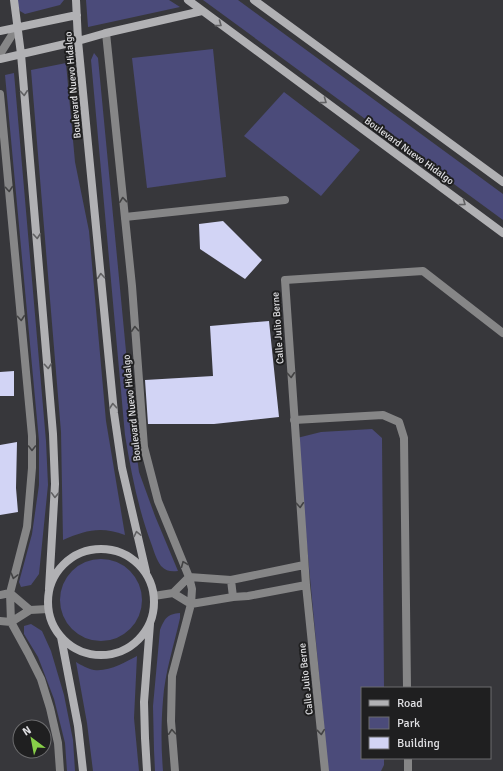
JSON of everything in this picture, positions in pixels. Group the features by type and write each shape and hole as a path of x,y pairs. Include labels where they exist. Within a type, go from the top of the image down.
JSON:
{"street":[{"path":"14,0 21,54 53,434 55,484 53,537 48,599 48,609 55,629 61,637 76,649 95,655 105,655 124,650 132,645 143,634 154,612 154,596 146,572 139,564 122,552 107,549 92,549 82,552 65,563 52,580 49,589"},
{"name":"Boulevard Nuevo Hidalgo","path":"76,0 78,41 114,413 122,468 146,572"},
{"name":"Boulevard Nuevo Hidalgo","path":"188,0 503,233"},
{"path":"254,0 503,182"},
{"path":"0,59 202,11"},
{"path":"0,31 76,15"},
{"path":"0,54 17,27"},
{"name":"Boulevard Nuevo Hidalgo","path":"106,33 132,286 144,448 158,501 189,577 192,589 191,604 172,676 171,721 175,771"},
{"path":"0,94 32,436 32,468 27,527 10,593 11,622 41,679 50,708 58,743 60,771"},
{"path":"125,217 285,200"},
{"name":"Calle Julio Berne","path":"325,771 304,565 285,280 423,271 503,333"},
{"path":"294,420 383,415 399,422 404,438 407,687"},
{"path":"154,596 173,593 189,577 231,580 304,565"},
{"path":"231,580 233,597"},
{"path":"173,593 191,604 248,596 306,585"},
{"path":"0,595 10,593"},
{"path":"10,593 30,610"},
{"path":"0,621 11,622 30,610 48,609"},
{"path":"147,771 144,738 144,702 150,622"},
{"path":"61,637 78,726 83,771"},
{"path":"408,759 408,771"}],"green space":[{"path":"16,0 64,0 60,5 25,14 20,11"},
{"path":"86,0 169,0 180,7 88,27"},
{"path":"203,0 238,0 503,194 503,220"},
{"path":"213,49 226,177 147,188 132,58"},
{"path":"94,53 98,58 134,435 139,472 155,516 178,571 169,571 163,568 155,555 146,530 132,476 125,435 91,60"},
{"path":"66,63 75,162 89,231 106,421 125,535 116,532 94,530 63,540 61,432 31,70"},
{"path":"14,73 46,441 48,485 39,574 31,585 21,587 19,582 32,534 39,485 39,441 5,75"},
{"path":"284,92 360,150 321,196 244,136"},
{"path":"372,429 382,438 384,687 361,687 361,759 384,759 384,765 381,771 328,771 297,438 321,432"},
{"path":"101,559 117,562 130,571 139,584 142,600 139,616 130,629 117,638 101,641 85,638 72,629 63,616 60,600 63,584 72,571 85,562"},
{"path":"180,613 164,690 162,709 163,771 155,771 153,706 160,630 167,617 172,614"},
{"path":"31,624 42,631 51,651 64,695 73,740 75,771 67,771 65,743 54,699 38,657 24,634 24,626"},
{"path":"137,656 134,718 139,771 93,771 87,723 76,662 89,669 105,670"}],"building":[{"path":"223,221 262,260 245,279 200,249 199,224"},
{"path":"269,321 279,417 214,424 148,424 145,380 213,376 210,326"},
{"path":"14,371 14,396 0,396 0,372"},
{"path":"17,442 16,488 18,512 0,515 0,445"}]}
